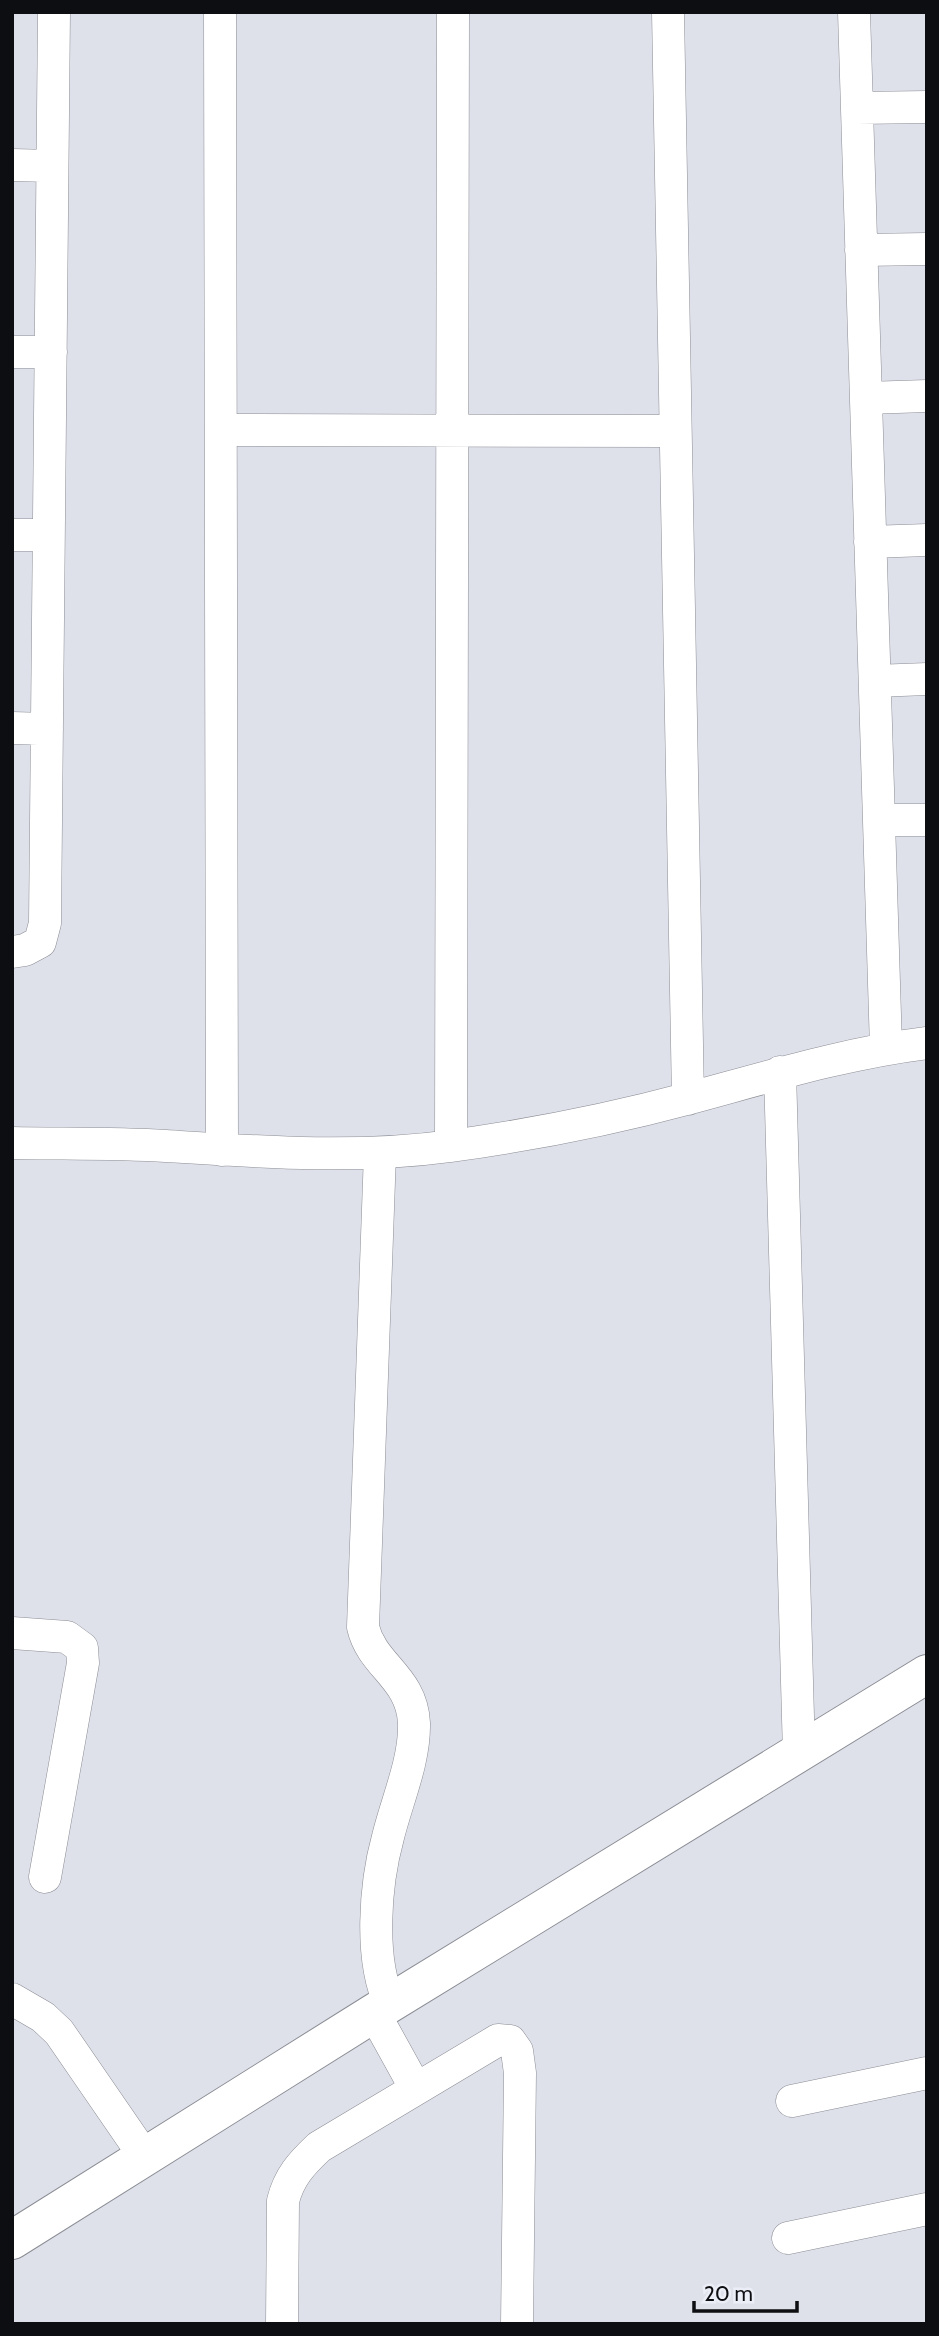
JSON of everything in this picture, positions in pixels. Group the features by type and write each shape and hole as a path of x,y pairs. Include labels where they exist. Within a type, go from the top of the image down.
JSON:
{"street":[{"path":"12,952 40,942 45,923 54,12"},
{"path":"220,12 222,1150"},
{"path":"451,1146 453,12"},
{"path":"668,12 688,1099"},
{"path":"854,12 886,1048"},
{"path":"857,108 927,107"},
{"path":"12,165 52,166"},
{"path":"862,250 927,249"},
{"path":"12,352 51,352"},
{"path":"866,398 927,396"},
{"path":"221,430 675,431"},
{"path":"12,535 48,536"},
{"path":"870,542 927,540"},
{"path":"875,681 927,679"},
{"path":"12,728 47,729"},
{"path":"879,820 927,820"},
{"path":"12,1143 222,1150 279,1155 380,1153 451,1146 575,1125 688,1099 780,1072 886,1048 927,1043"},
{"path":"780,1072 799,1753"},
{"path":"380,1153 363,1627 366,1641 405,1687 413,1708 414,1726 410,1756 382,1866 376,1962 382,2016 410,2078"},
{"path":"12,1633 67,1637 82,1648 83,1663 45,1877"},
{"path":"12,2240 145,2157 382,2016 927,1674"},
{"path":"12,1999 43,2017 59,2032 145,2157"},
{"path":"282,2324 283,2201 287,2184 300,2165 319,2147 410,2078 498,2040 510,2041 517,2051 520,2073 517,2324"},
{"path":"792,2101 927,2073"},
{"path":"788,2238 927,2209"}]}
